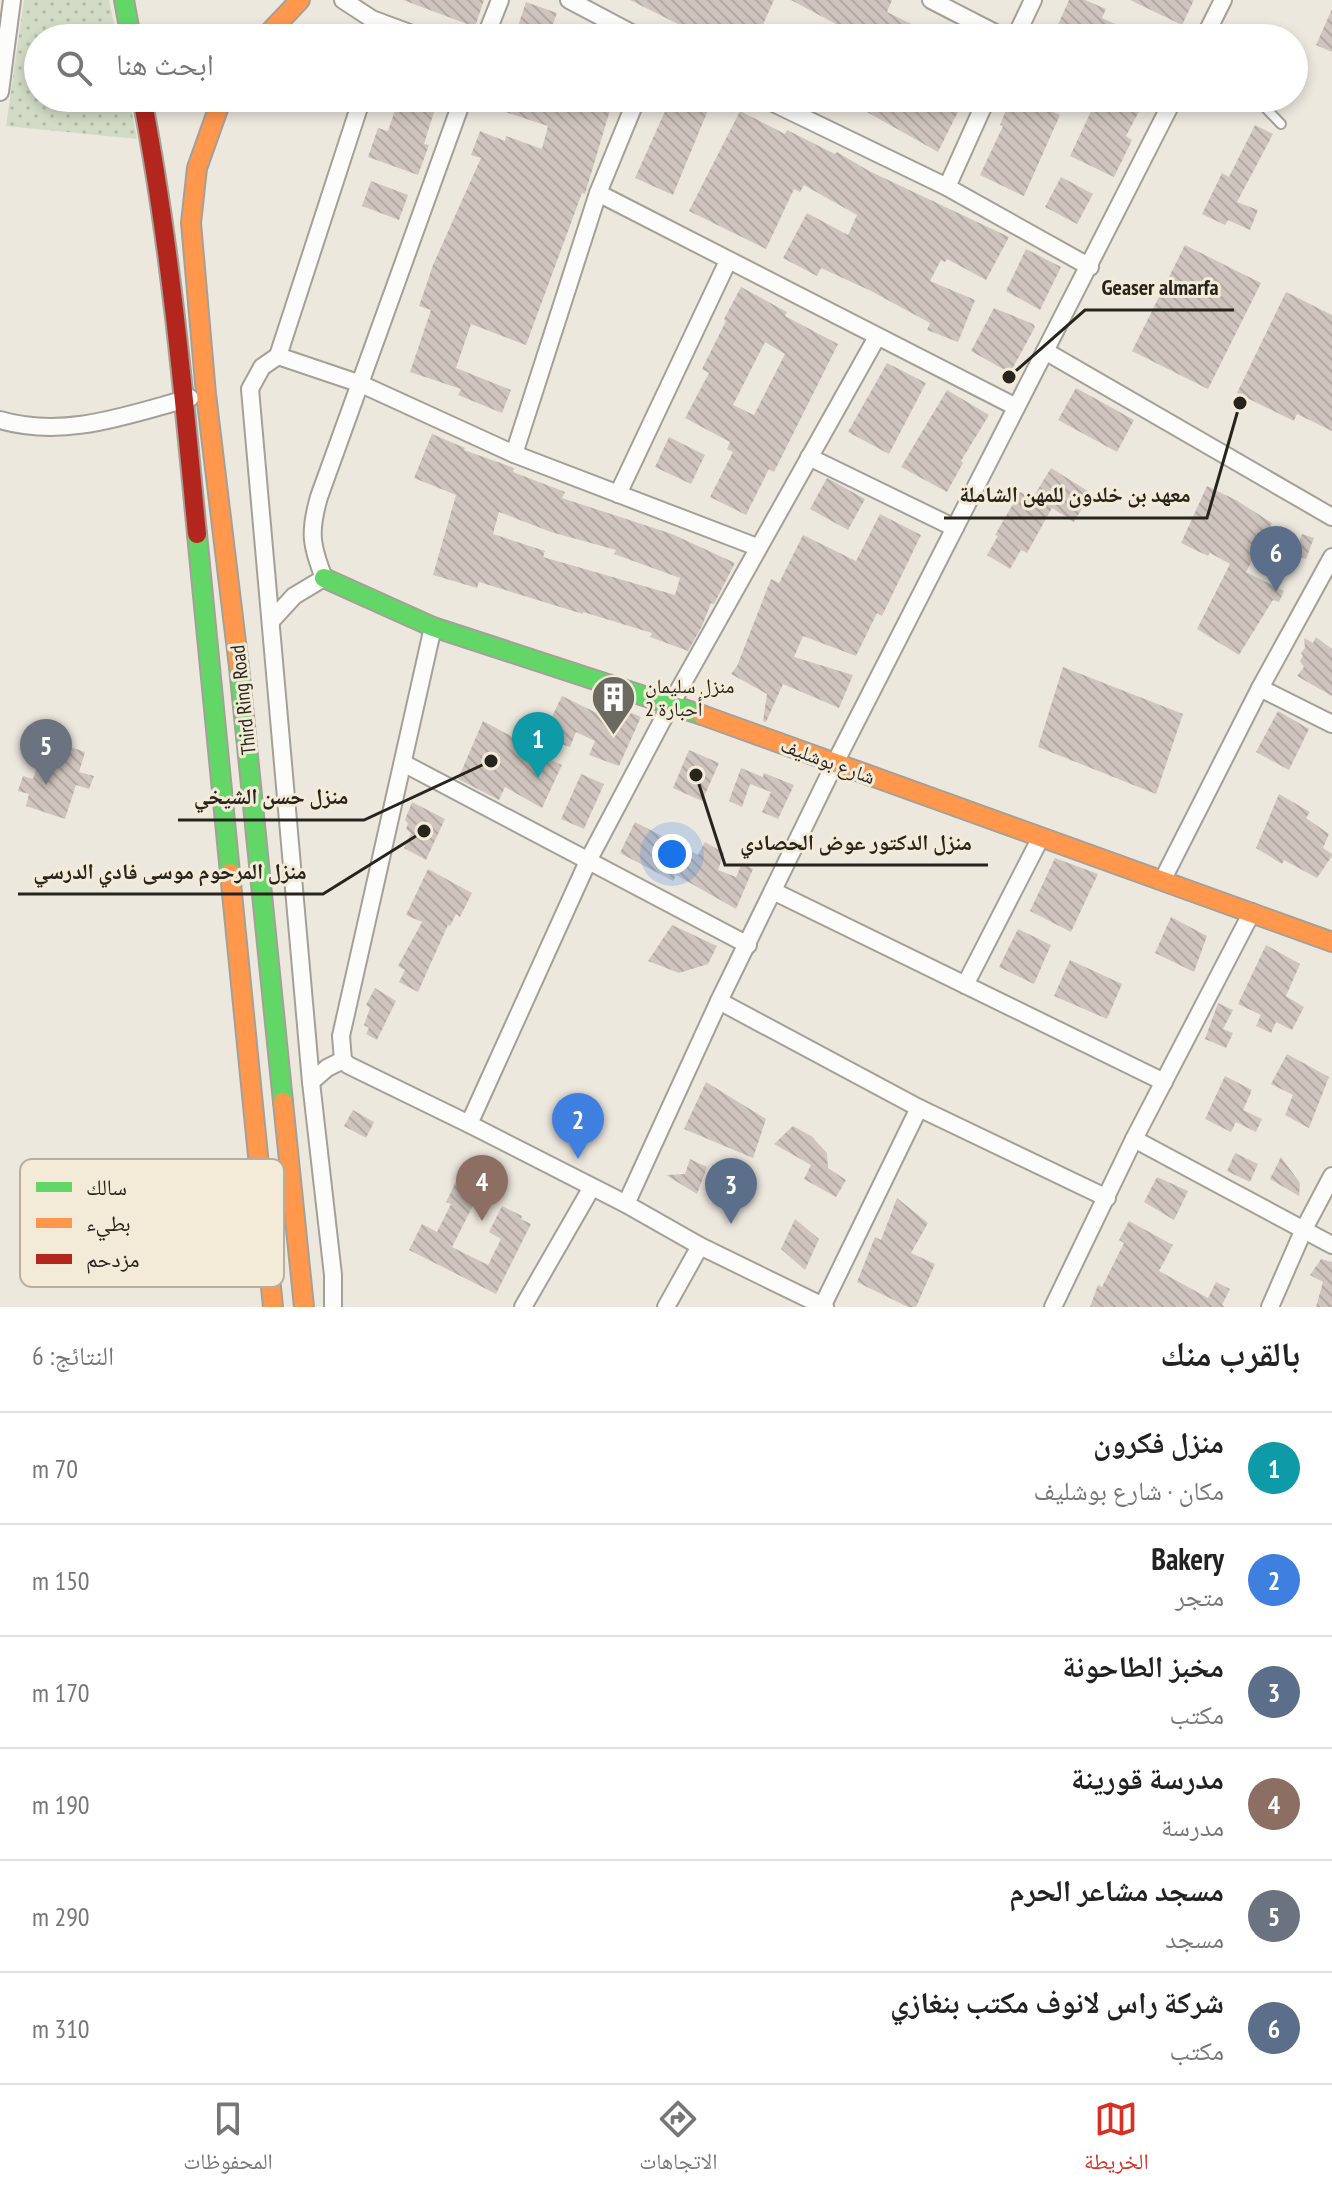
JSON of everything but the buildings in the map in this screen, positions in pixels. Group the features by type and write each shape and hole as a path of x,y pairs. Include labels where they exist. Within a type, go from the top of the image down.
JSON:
{"main road":[{"path":"124,0 128,24"},
{"path":"277,24 300,0"},
{"name":"Third Ring Road","path":"145,112 173,287 258,1159"},
{"name":"Third Ring Road","path":"215,112 197,168 191,223 206,394 230,581 304,1307"},
{"name":"شارع بوشليف","path":"324,578 433,627 671,704 1332,942"},
{"name":"Third Ring Road","path":"271,1287 273,1307"}],"street":[{"path":"343,0 375,24"},
{"path":"491,24 500,0"},
{"path":"569,0 614,24"},
{"path":"931,0 978,24"},
{"path":"1022,24 1033,0"},
{"path":"1211,24 1223,0"},
{"path":"0,92 8,5"},
{"path":"333,1307 333,1275 311,1082 250,389 262,367 278,356 357,112"},
{"path":"272,620 294,596 324,578 313,549 311,526 458,112"},
{"path":"514,454 598,193 631,112"},
{"path":"792,112 947,187 1090,267"},
{"path":"947,187 981,112"},
{"path":"626,1204 719,1001 835,763 1167,112"},
{"path":"598,193 1016,407"},
{"path":"618,494 728,261"},
{"path":"469,1124 589,859 757,547 877,337"},
{"path":"1045,351 1332,517"},
{"path":"278,356 361,384 514,454 757,547"},
{"path":"0,420 27,428 67,427 105,422 206,394"},
{"path":"809,457 955,528"},
{"path":"1162,881 1260,688 1326,580 1332,557"},
{"path":"343,1060 341,1036 433,627"},
{"path":"1260,688 1332,724"},
{"path":"403,763 748,945"},
{"path":"965,985 1040,839"},
{"path":"773,891 1164,1082"},
{"path":"1053,1307 1134,1139 1252,912"},
{"path":"719,1001 919,1108 1107,1198"},
{"path":"311,1082 327,1068 343,1060"},
{"path":"343,1060 359,1071 469,1124 823,1307 919,1108"},
{"path":"1134,1139 1332,1245"},
{"path":"1270,1307 1304,1229 1332,1176"},
{"path":"523,1307 592,1187"},
{"path":"666,1307 700,1246"}],"lane":[{"path":"1269,112 1281,124"}],"green space":[{"path":"24,0 109,0 114,24 24,24 24,112 132,112 137,139 6,126"}],"traffic: fast":[{"path":"124,0 128,24"},
{"path":"197,534 230,873"},
{"path":"324,578 433,627 702,715"},
{"path":"239,667 283,1102"}],"traffic: slow":[{"path":"277,24 300,0"},
{"path":"217,112 197,168 191,223 206,394 239,667"},
{"path":"702,715 1332,942"},
{"path":"230,873 258,1159"},
{"path":"283,1102 304,1307"},
{"path":"271,1287 273,1307"}],"traffic: jam":[{"path":"145,112 168,261 197,534"}],"place":[{"name":"Geaser almarfa","path":"1009,377"},
{"name":"معهد بن خلدون للمهن الشاملة","path":"1240,403"},
{"name":"شركة راس لانوف مكتب بنغازي","path":"1276,592"},
{"name":"منزل سليمان أحبارة 2","path":"614,736"},
{"name":"منزل حسن الشيخي","path":"491,761"},
{"name":"منزل الدكتور عوض الحصادي","path":"696,775"},
{"name":"منزل فكرون","path":"538,778"},
{"name":"مسجد مشاعر الحرم","path":"46,785"},
{"name":"منزل المرحوم موسى فادي الدرسي","path":"424,831"},
{"name":"Bakery","path":"578,1159"},
{"name":"مدرسة قورينة","path":"482,1221"},
{"name":"مخبز الطاحونة","path":"731,1224"}]}
